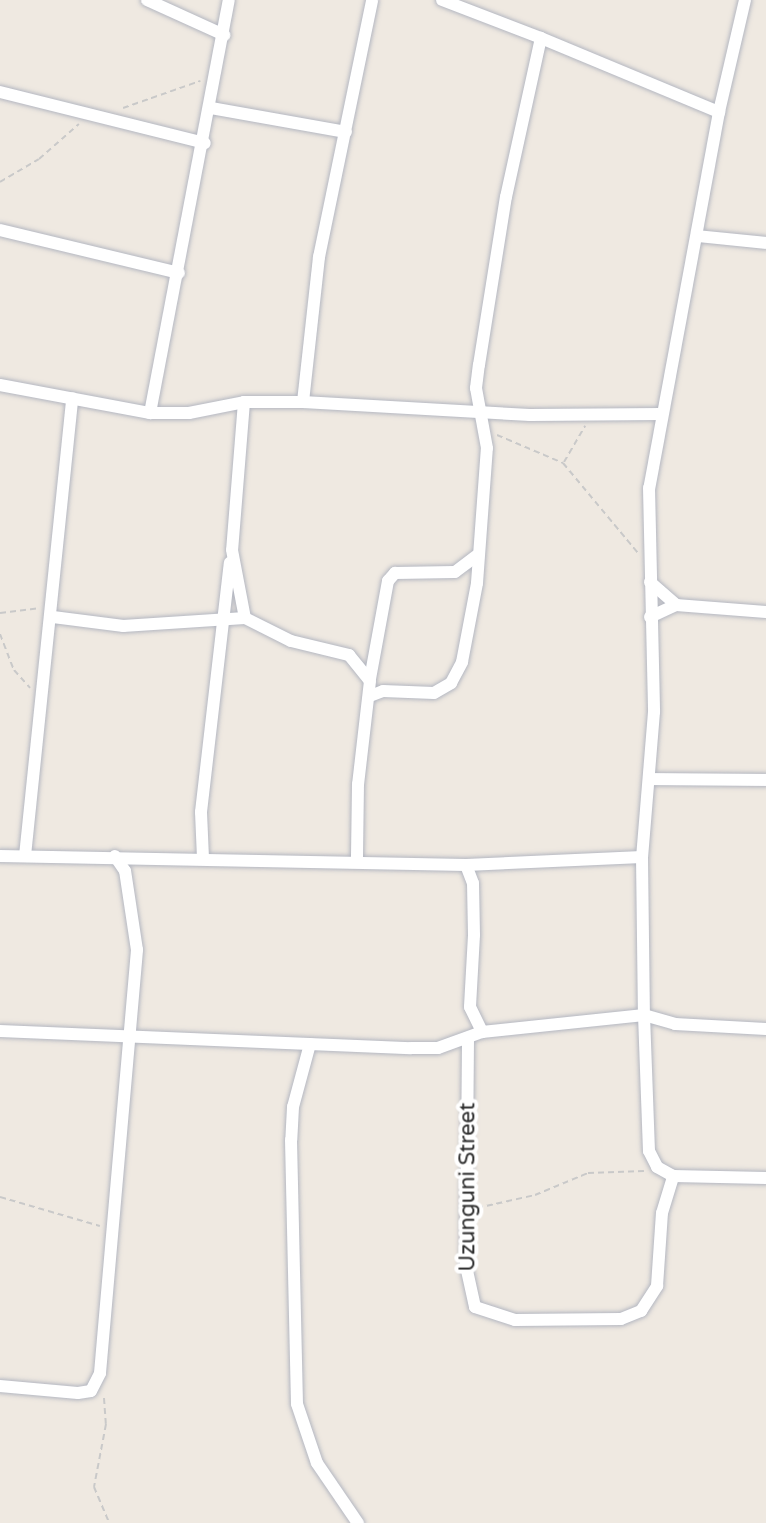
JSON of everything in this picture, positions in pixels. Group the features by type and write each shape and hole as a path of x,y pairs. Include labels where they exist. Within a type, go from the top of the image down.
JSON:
{"street":[{"path":"147,0 224,35"},
{"path":"150,413 161,337 179,273 218,74 229,0"},
{"path":"303,402 319,257 372,0"},
{"path":"442,0 719,112"},
{"path":"745,0 719,112 649,488 654,712 642,857 644,1015 649,1151 657,1167 673,1176 766,1178"},
{"path":"370,696 383,691 434,693 451,683 467,642 477,583 476,556 485,431 479,413 479,365 506,197 541,38"},
{"path":"0,92 205,143"},
{"path":"211,108 346,132"},
{"path":"0,230 179,273"},
{"path":"697,236 766,243"},
{"path":"0,385 150,413 189,413 244,402 303,402 479,413 661,414"},
{"path":"25,856 45,696 72,398"},
{"path":"203,858 201,812 232,550 244,402"},
{"path":"232,550 245,618"},
{"path":"357,860 358,784 370,681 388,581 395,573 455,572 476,556"},
{"path":"650,576 676,605"},
{"path":"650,617 676,605 766,612"},
{"path":"53,617 123,626 245,618 291,641 349,655 370,681"},
{"path":"649,779 766,780"},
{"path":"0,856 357,860 466,865 642,857"},
{"path":"0,1386 91,1391 100,1373 132,1036 137,950 125,871 115,856"},
{"path":"466,865 473,883 470,1007 482,1032"},
{"path":"0,1031 411,1048 468,1040 482,1032 644,1015 675,1024 766,1029"},
{"name":"Uzunguni Street","path":"468,1040 466,1266 475,1307 515,1320 621,1319 641,1311 657,1286 662,1213 673,1176"},
{"path":"310,1044 293,1107 291,1140 297,1404 317,1463 358,1523"}],"path":[{"path":"0,182 39,159 81,123 218,74"},
{"path":"563,463 591,416"},
{"path":"485,431 563,463 621,527 650,576"},
{"path":"0,613 39,608 53,617"},
{"path":"0,634 14,670 33,692 45,696"},
{"path":"466,1211 535,1195 588,1173 632,1174 657,1167"},
{"path":"0,1197 113,1228"},
{"path":"91,1391 106,1400 107,1407 94,1487 109,1523"}]}
